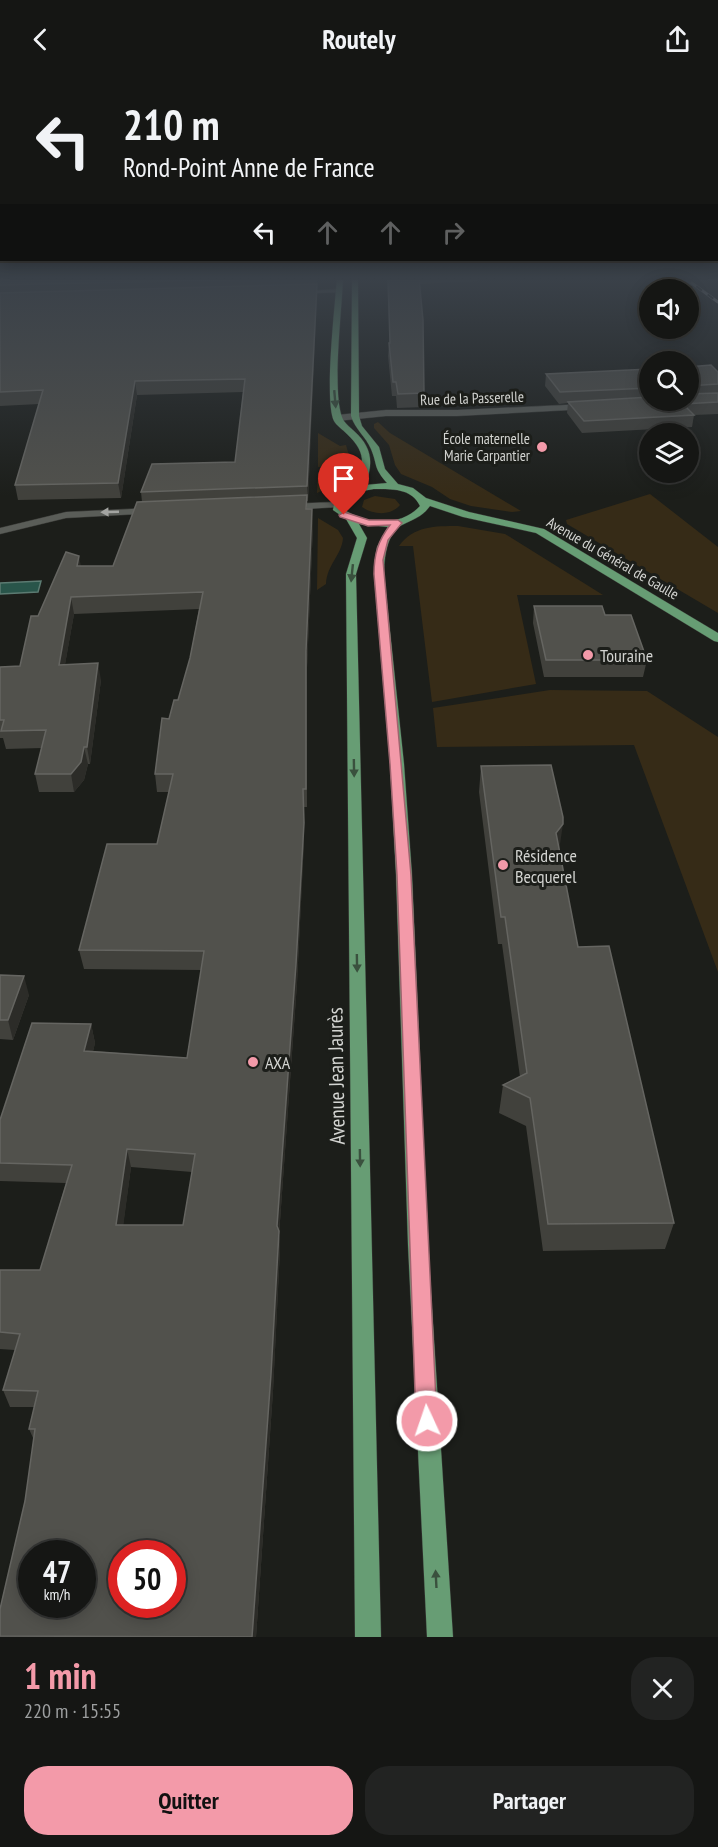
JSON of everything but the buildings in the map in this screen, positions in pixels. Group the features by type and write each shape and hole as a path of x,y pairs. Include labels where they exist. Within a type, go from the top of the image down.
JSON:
{"main road":[{"path":"336,351 334,390 337,418 342,426 360,442 366,454 367,470 359,488"},
{"path":"355,351 355,416 358,426 375,447 380,469 395,487"},
{"path":"351,519 338,510 336,505 342,495 359,488 395,487"},
{"name":"Avenue du Général de Gaulle","path":"395,487 413,492 423,501 466,515 540,531 718,638"},
{"path":"423,501 425,506 384,540 378,560 396,753 404,875 418,1245 440,1637"},
{"name":"Avenue du Général de Gaulle","path":"351,519 368,523 434,517 487,519"},
{"name":"Avenue Jean Jaurès","path":"351,519 362,538 351,574 368,1637"}],"street":[{"name":"Rue de la Passerelle","path":"337,418 600,406"},
{"path":"271,508 336,505"},
{"path":"0,531 66,515 166,511"}],"shaded area":[{"path":"378,422 390,433 521,511 512,512 471,506 450,499 432,487 401,474 395,465 389,445 374,428 374,424"},
{"path":"318,433 340,446 346,445 352,466 318,467"},
{"path":"318,472 351,472 340,482 317,493"},
{"path":"650,494 718,547 718,613 567,524 566,520"},
{"path":"375,496 395,499 400,505 387,513 371,512 362,507 364,500"},
{"path":"318,518 338,530 343,538 326,584 317,590"},
{"path":"458,526 505,534 603,595 517,595 536,684 432,702 413,546 399,546 411,534 425,528"},
{"path":"41,581 38,592 0,594 0,583"},
{"path":"550,690 647,691 718,737 718,972 634,745 437,747 433,708"}],"place":[{"name":"École maternelle Marie Carpantier","path":"542,447"},
{"name":"Touraine","path":"588,655"},
{"name":"Résidence Becquerel","path":"503,865"},
{"name":"AXA","path":"253,1062"}],"route":[{"path":"344,515 360,522 398,523 384,540 378,560 404,875 427,1421"}]}
